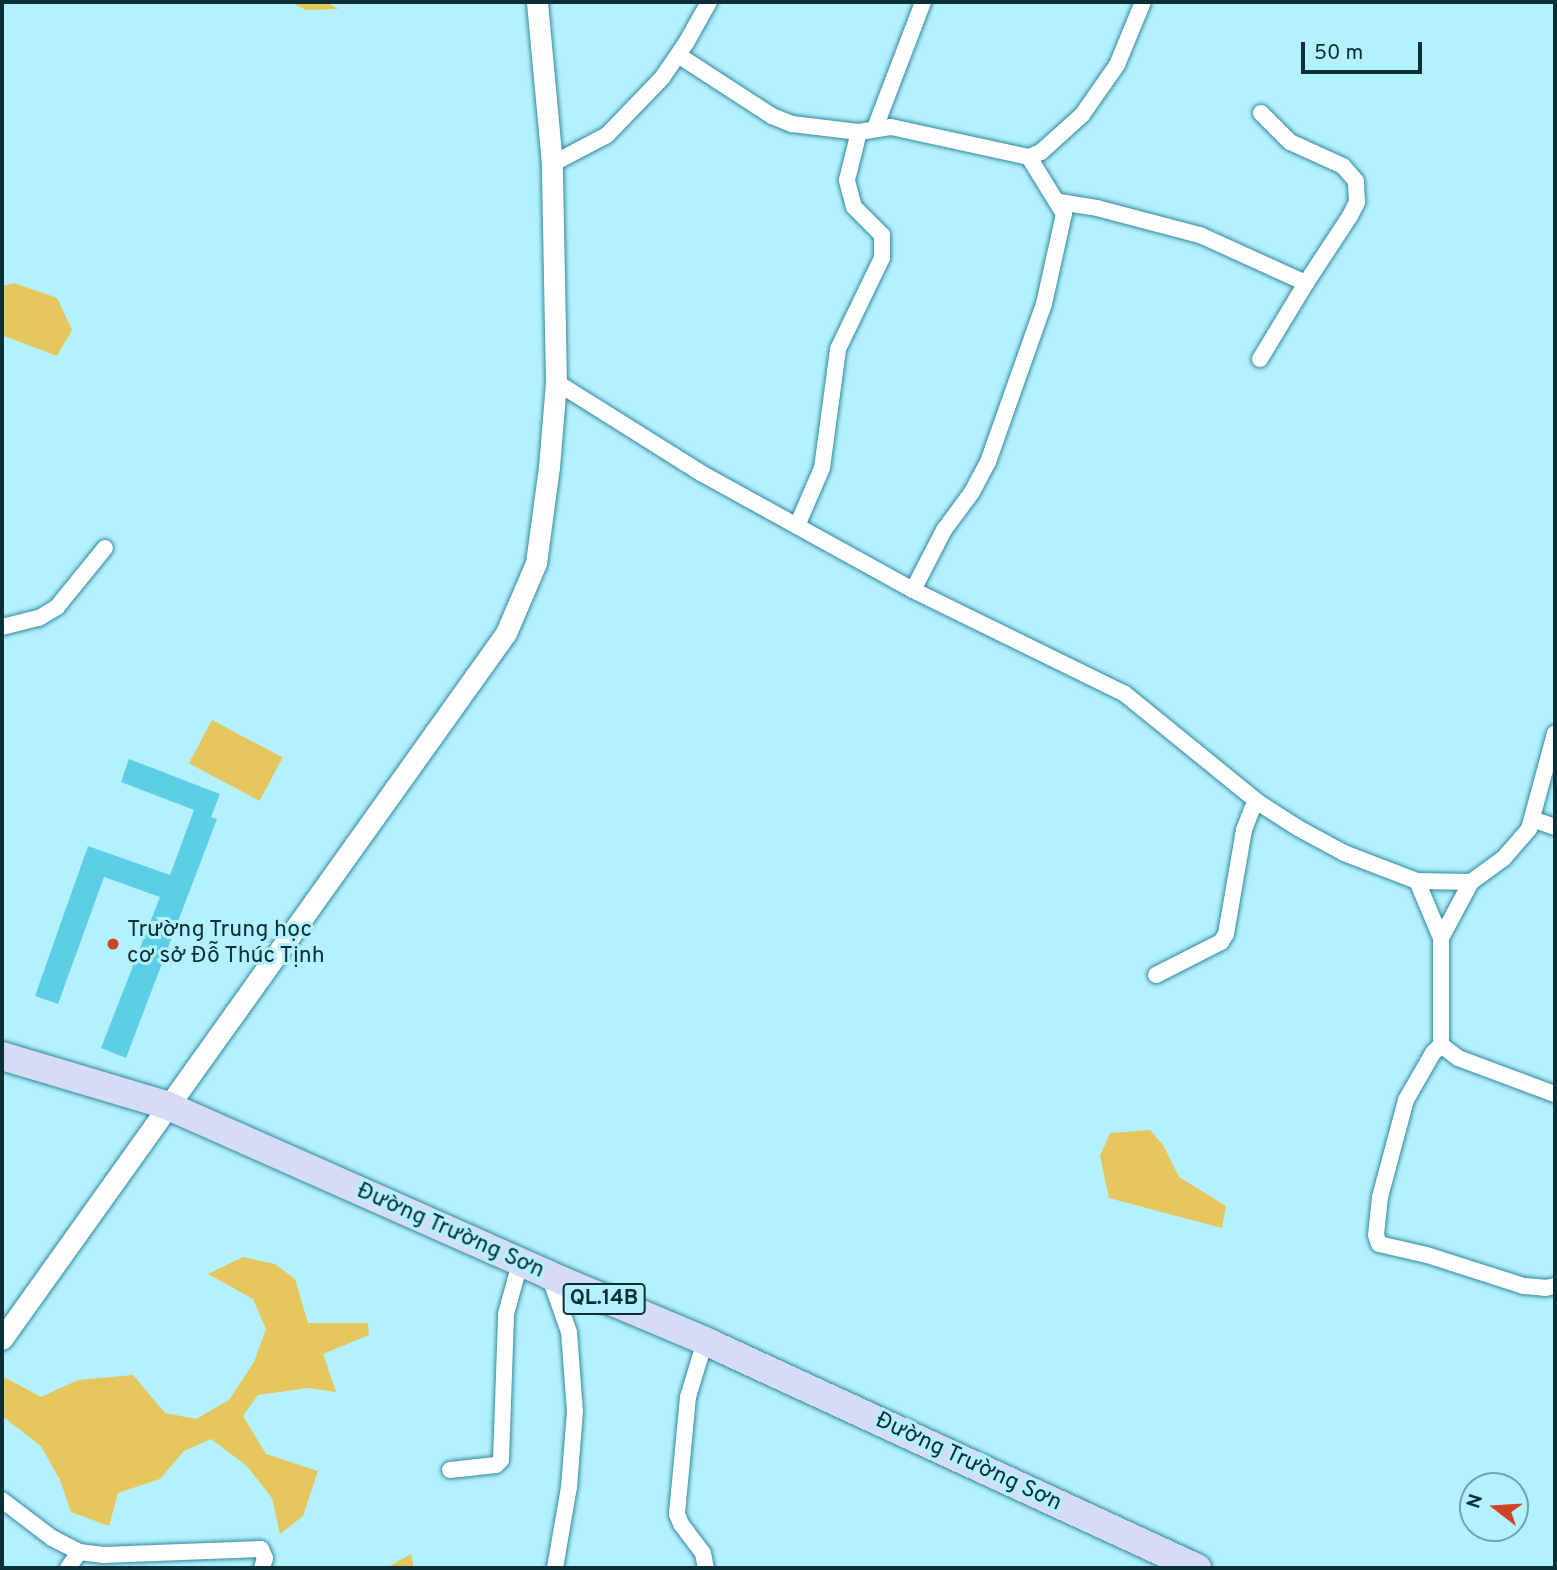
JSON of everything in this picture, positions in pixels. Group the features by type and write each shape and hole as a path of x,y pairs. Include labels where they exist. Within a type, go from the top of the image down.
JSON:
{"highway":[{"name":"Đường Trường Sơn","path":"2,1056 166,1105 520,1263 705,1341 1197,1568"}],"street":[{"path":"2,1339 119,1178 166,1105 506,633 536,563 549,467 556,382 552,164 537,2"},
{"path":"552,164 607,135 662,78 709,2"},
{"path":"797,526 822,468 838,349 881,258 882,235 854,207 847,180 923,2"},
{"path":"678,55 772,116 792,124 918,132 954,143 1029,157 1041,152 1082,115 1117,65 1143,2"},
{"path":"1260,359 1350,216 1358,191 1356,181 1342,166 1290,142 1261,113"},
{"path":"913,590 944,530 972,492 988,462 1044,304 1064,214 1029,157"},
{"path":"1059,202 1097,208 1200,234 1306,283"},
{"path":"556,382 701,472 913,590 1125,694 1259,803 1344,853 1417,881 1471,882"},
{"path":"2,627 39,618 57,607 105,548"},
{"path":"1441,938 1471,882 1520,842 1532,819 1555,733"},
{"path":"1156,975 1221,942 1226,934 1244,831 1252,809 1259,803"},
{"path":"1532,819 1555,827"},
{"path":"1417,881 1441,938 1441,1045 1433,1053 1406,1100 1380,1197 1376,1235 1379,1244 1427,1255 1524,1286 1545,1289 1555,1286"},
{"path":"1441,1045 1458,1058 1555,1094"},
{"path":"450,1470 496,1465 501,1460 506,1314 520,1263"},
{"path":"548,1275 569,1332 575,1411 569,1487 555,1568"},
{"path":"705,1341 688,1397 677,1514 681,1524 703,1553 706,1568"},
{"path":"2,1500 52,1538 100,1562 261,1549 265,1558 262,1568"},
{"path":"68,1568 79,1552"}],"shaded area":[{"path":"290,2 327,2 338,9 306,10"},
{"path":"14,283 57,298 72,330 57,356 2,335 2,286"},
{"path":"212,720 283,758 260,801 189,763"},
{"path":"1150,1130 1163,1145 1179,1177 1226,1206 1222,1228 1109,1198 1100,1156 1110,1133"},
{"path":"243,1257 275,1264 295,1279 308,1323 368,1323 369,1335 323,1354 336,1392 308,1388 258,1395 243,1416 266,1454 318,1471 303,1516 280,1534 272,1498 247,1466 211,1439 184,1451 160,1479 118,1493 109,1526 71,1512 60,1480 41,1446 2,1416 2,1376 41,1397 78,1380 133,1375 165,1413 196,1419 229,1400 254,1362 266,1329 253,1299 208,1274"},
{"path":"411,1554 414,1568 388,1568 388,1567"}],"building":[{"path":"129,759 220,794 211,817 217,819 126,1058 101,1048 160,897 104,877 58,1004 35,996 88,846 170,875 194,810 121,782"}],"place":[{"name":"Trường Trung học cơ sở Đỗ Thúc Tịnh","path":"113,944"}]}
